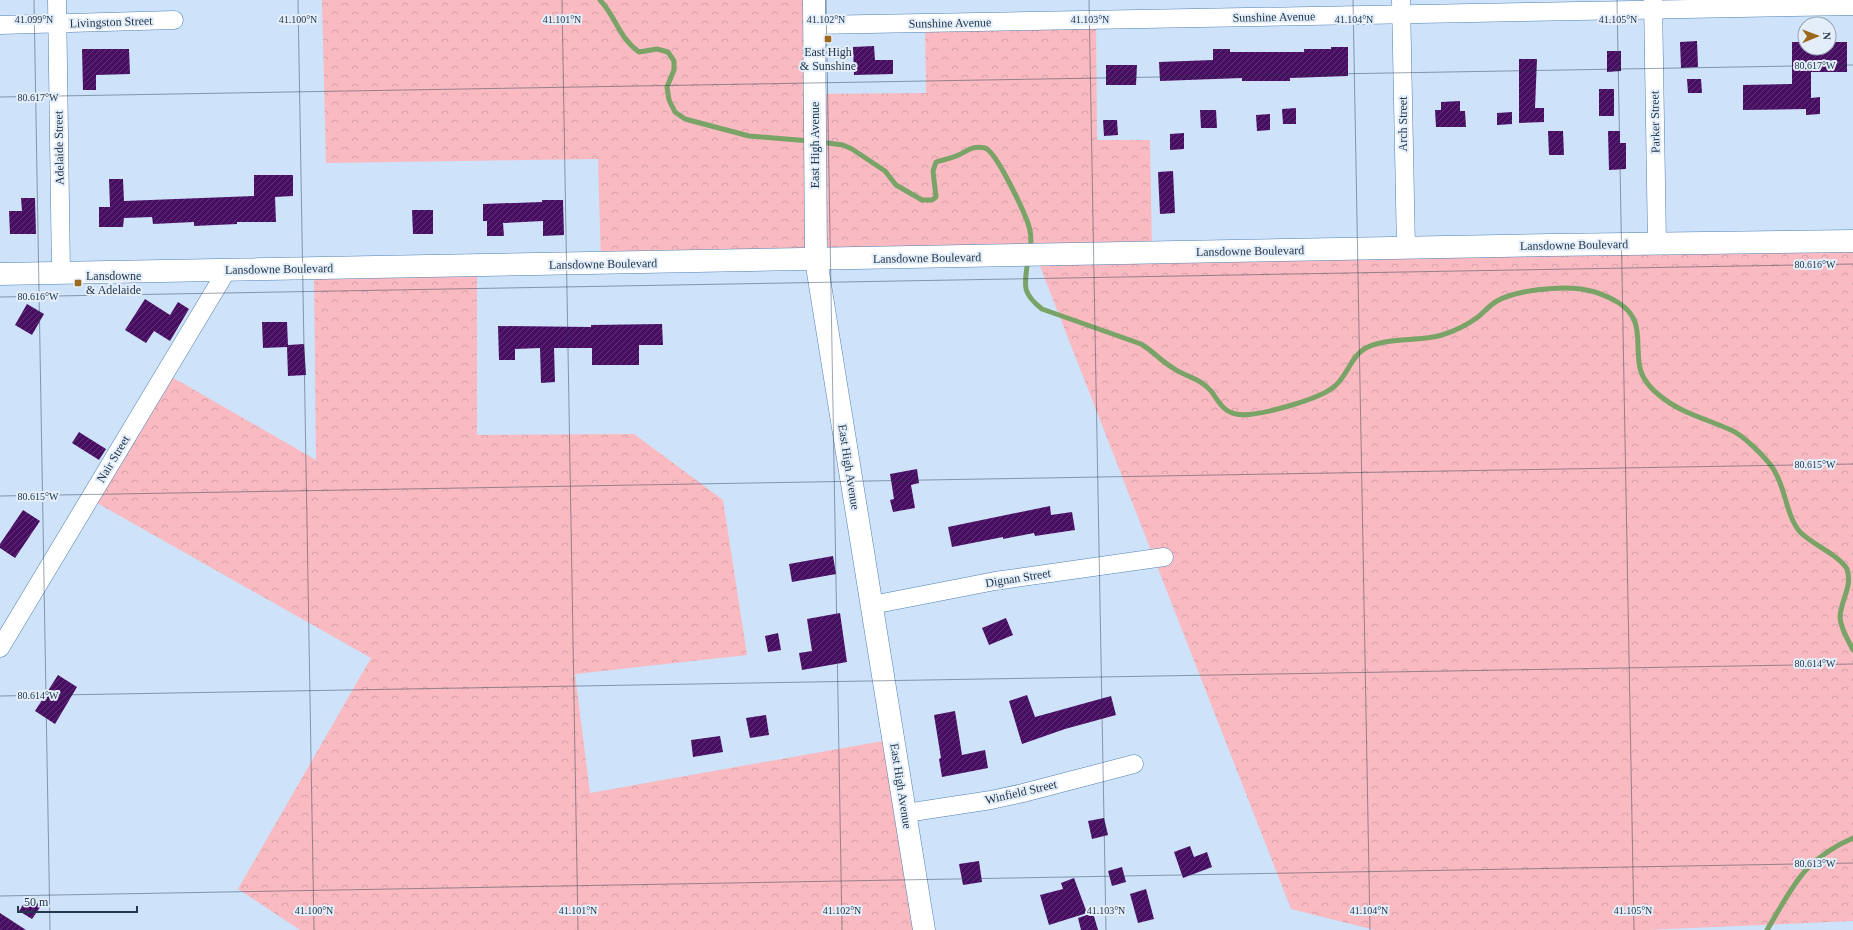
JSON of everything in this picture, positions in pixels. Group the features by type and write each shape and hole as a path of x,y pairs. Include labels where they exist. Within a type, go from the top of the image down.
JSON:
{"street":[{"name":"Adelaide Street","path":"57,0 61,273"},
{"name":"East High Avenue","path":"814,0 816,260 924,930"},
{"name":"Sunshine Avenue","path":"814,25 1401,7 1653,5 1853,6"},
{"name":"Parker Street","path":"1653,5 1657,244"},
{"name":"Arch Street","path":"1401,7 1406,248"},
{"name":"Livingston Street","path":"0,25 174,20"},
{"name":"Lansdowne Boulevard","path":"0,274 1853,241"},
{"name":"Nair Street","path":"0,648 227,270"},
{"name":"Dignan Street","path":"872,605 995,581 1164,557"},
{"name":"Winfield Street","path":"906,814 991,800 1023,793 1134,764"}],"green space":[{"path":"322,0 814,0 815,94 926,93 925,23 1096,20 1097,140 1150,140 1152,253 1853,241 1853,921 1646,930 1375,930 1291,909 1036,256 601,264 598,159 326,163"},
{"path":"477,266 477,435 634,434 723,500 747,655 575,674 590,793 894,739 924,930 300,930 238,889 371,658 90,499 165,373 316,460 314,269"}],"building":[{"path":"1697,41 1698,67 1681,68 1680,42"},
{"path":"1792,42 1797,42 1797,56 1837,56 1837,42 1847,42 1847,72 1811,72 1811,98 1820,97 1820,114 1806,115 1806,109 1743,110 1743,85 1792,84"},
{"path":"874,46 875,60 893,60 893,74 854,75 853,47"},
{"path":"1331,47 1348,47 1348,76 1290,78 1290,81 1242,81 1242,78 1160,81 1159,62 1213,60 1213,49 1230,49 1230,52 1304,52 1304,49 1331,49"},
{"path":"82,49 129,49 130,74 96,75 96,90 83,90"},
{"path":"1607,51 1621,51 1621,71 1607,72"},
{"path":"1519,59 1537,59 1535,108 1544,108 1544,122 1519,123"},
{"path":"1106,65 1137,65 1136,85 1106,85"},
{"path":"1687,79 1701,79 1702,93 1688,93"},
{"path":"1599,89 1614,89 1614,116 1599,116"},
{"path":"1460,101 1460,111 1465,111 1466,127 1436,127 1435,110 1441,110 1441,102"},
{"path":"1296,108 1296,124 1283,124 1282,109"},
{"path":"1200,110 1216,110 1217,128 1201,128"},
{"path":"1512,112 1512,124 1497,125 1497,113"},
{"path":"1270,114 1270,130 1257,131 1256,115"},
{"path":"1103,120 1117,120 1118,135 1104,136"},
{"path":"1548,131 1563,131 1564,155 1549,155"},
{"path":"1608,131 1620,131 1620,143 1626,143 1626,169 1609,170"},
{"path":"1184,133 1184,149 1170,150 1170,134"},
{"path":"1173,171 1175,213 1160,214 1158,172"},
{"path":"254,175 293,175 293,196 275,197 276,222 237,222 237,224 194,226 194,222 153,224 152,217 124,218 123,227 99,227 99,207 110,207 109,179 123,179 124,201 254,196"},
{"path":"21,198 35,198 36,234 10,234 9,211 22,211"},
{"path":"542,200 563,200 564,235 543,236 543,221 503,223 504,236 487,236 487,221 483,221 483,204 542,202"},
{"path":"412,210 433,210 433,234 413,234"},
{"path":"145,299 170,315 178,302 189,309 170,341 154,331 146,343 125,330"},
{"path":"27,304 44,314 32,335 15,325"},
{"path":"262,322 287,322 288,345 304,344 306,375 288,376 287,347 263,348"},
{"path":"662,324 663,345 639,345 639,365 592,365 592,348 554,348 555,382 541,383 540,348 515,349 515,360 499,360 498,326 591,327 591,325"},
{"path":"79,432 106,449 99,460 72,443"},
{"path":"917,469 919,483 911,485 915,508 893,512 890,500 894,499 890,474"},
{"path":"1050,506 1051,515 1072,512 1075,530 1035,536 1034,533 1003,539 1003,537 952,547 948,527"},
{"path":"23,510 40,521 15,558 0,548 0,544"},
{"path":"833,556 836,574 792,582 789,564"},
{"path":"840,613 847,662 802,670 799,653 812,651 807,619"},
{"path":"1006,618 1013,635 989,645 982,628"},
{"path":"778,633 781,650 768,652 765,636"},
{"path":"58,675 77,687 55,724 35,711"},
{"path":"1027,695 1035,717 1111,696 1116,715 1065,729 1022,744 1009,701"},
{"path":"955,711 962,755 985,750 988,768 942,777 939,759 941,758 934,715"},
{"path":"766,715 769,735 750,738 746,718"},
{"path":"720,736 723,752 693,757 691,740"},
{"path":"1104,818 1108,835 1092,839 1088,821"},
{"path":"1190,846 1194,857 1207,852 1212,867 1183,878 1174,852"},
{"path":"979,861 982,882 963,885 959,864"},
{"path":"1122,867 1126,882 1112,886 1108,871"},
{"path":"1074,878 1087,913 1049,925 1040,895 1063,889 1061,883"},
{"path":"1146,889 1154,919 1138,923 1130,894"},
{"path":"28,897 41,906 32,919 19,911"},
{"path":"0,913 26,930 0,930"},
{"path":"1093,913 1098,930 1081,930 1078,918"}],"waterway":[{"path":"600,0 610,13 622,34 639,52 657,49 668,52 674,61 674,70 667,87 669,100 675,112 685,119 749,136 810,141"},
{"path":"820,142 843,145 852,149 885,171 896,185 922,200 932,200 936,197 933,171 936,162 953,157 969,149 976,147 985,148 990,152 1004,172 1024,213 1030,231 1030,249"},
{"path":"1028,259 1025,281 1027,292 1030,298 1042,309 1141,344 1178,371 1198,380 1211,391 1224,408 1231,413 1236,414 1258,413 1272,410 1317,396 1336,385 1358,354 1368,347 1386,342 1442,335 1461,328 1478,317 1492,304 1505,297 1538,290 1572,288 1591,291 1610,298 1627,309 1635,322 1641,372 1652,388 1676,407 1731,430 1741,436 1759,452 1777,475 1791,517 1800,532 1838,559 1847,569 1848,582 1840,618 1843,630 1853,650"},
{"path":"1767,930 1792,888 1803,873 1824,854 1853,838"}],"place":[{"name":"East High & Sunshine","path":"828,39"},
{"name":"Lansdowne & Adelaide","path":"78,283"}]}
